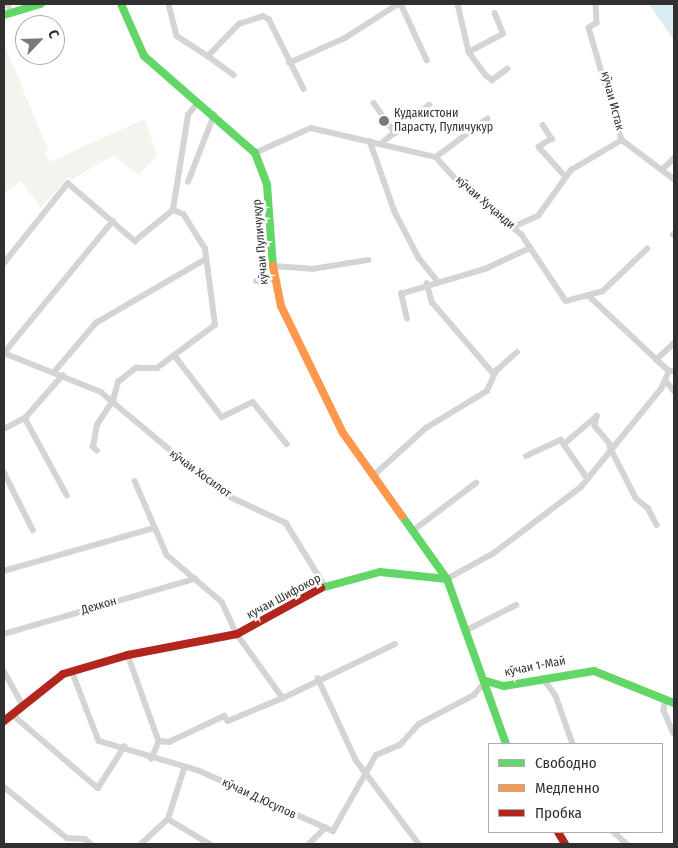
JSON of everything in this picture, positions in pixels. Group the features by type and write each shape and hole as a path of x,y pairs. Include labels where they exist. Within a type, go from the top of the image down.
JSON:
{"main road":[{"path":"7,6 20,4"},
{"path":"4,15 41,4"},
{"name":"кӯчаи Пуличуқур","path":"122,4 144,56 197,104 214,115 255,153 267,185 274,279 281,306 330,408 373,476 414,530 446,578 486,681 493,716 506,743"},
{"name":"кучаи Шифокор","path":"4,721 50,681 72,671 128,655 236,634 325,586 380,572 446,578"},
{"name":"кӯчаи 1-Май","path":"486,681 504,686 594,671 665,702 674,703"},
{"path":"559,833 565,844"}],"street":[{"path":"169,4 177,36 234,75"},
{"path":"290,63 345,38 399,4 427,60"},
{"path":"458,4 469,52 492,80 507,69"},
{"name":"кӯчаи Истак","path":"596,4 597,23 589,28 622,140 674,179"},
{"path":"469,52 503,34 496,14"},
{"path":"208,56 239,24 263,16 304,89"},
{"path":"374,103 394,133"},
{"path":"4,263 68,183 135,241 174,210 188,116 197,104"},
{"path":"383,142 429,105"},
{"path":"188,182 214,115"},
{"path":"255,153 311,128 383,142 436,157 488,118"},
{"path":"543,125 552,139 539,147 566,177"},
{"path":"513,227 538,216 566,177 622,140"},
{"path":"370,141 395,212 419,258 437,280"},
{"name":"кӯчаи Хуҷанди","path":"436,157 461,185 513,227 530,248 566,301 603,291 647,249"},
{"path":"663,169 674,158"},
{"path":"97,451 93,447 97,425 113,400 118,382 136,368 157,368 176,356 215,325 206,259 184,215 174,210"},
{"path":"4,353 114,221"},
{"path":"408,319 401,294 426,283 485,269 530,248"},
{"path":"54,372 96,323 134,305 206,259"},
{"path":"273,266 312,269 368,260"},
{"path":"256,281 274,279"},
{"path":"426,283 432,302 494,374"},
{"path":"446,578 494,553 588,479 610,446 666,381 671,371 656,360 588,295"},
{"path":"656,360 674,343"},
{"path":"373,476 426,428 487,390 494,374 517,352"},
{"name":"кӯчаи Хосилот","path":"4,353 63,375 113,400 174,457 209,478 222,493 286,523 325,586"},
{"path":"176,356 222,417 253,402 287,444"},
{"path":"4,429 25,418 63,375"},
{"path":"666,381 674,390"},
{"path":"564,444 597,416 595,426 610,446 636,498 648,508 657,525"},
{"path":"25,418 67,495"},
{"path":"526,456 555,439 564,444 588,479"},
{"path":"4,472 33,530"},
{"path":"135,481 167,555 222,602 236,634 283,698"},
{"path":"414,530 476,483"},
{"path":"4,571 154,528"},
{"name":"Дехкон","path":"4,634 195,579"},
{"path":"467,630 516,605"},
{"path":"159,741 173,742 224,716 228,721 283,698 318,678 395,644"},
{"path":"128,655 159,741 151,758"},
{"path":"4,671 23,705"},
{"name":"кӯчаи Д.Юсупов","path":"72,671 100,741 124,747 184,769 200,771 333,831 368,771"},
{"path":"318,678 356,760 368,771 419,844"},
{"path":"543,678 556,696 573,743"},
{"path":"368,771 376,755 400,745 419,724 474,695 486,681"},
{"path":"665,702 664,711 674,733"},
{"path":"13,715 98,788 124,747"},
{"path":"141,844 168,819 184,769"},
{"path":"4,787 67,838 85,839 91,844"},
{"path":"168,819 210,844"},
{"path":"309,844 325,828"},
{"path":"615,833 627,844"}],"shaded area":[{"path":"649,4 674,4 674,40 659,19"},
{"path":"4,43 48,150 45,152 49,162 145,119 157,155 139,175 113,155 72,180 68,177 41,208 21,181 4,193"}],"traffic: fast":[{"path":"4,15 41,4"},
{"path":"121,4 144,56 255,153 267,185 273,266"},
{"path":"402,516 447,579 506,743"},
{"path":"321,588 380,572 447,579"},
{"path":"486,681 504,686 594,671 674,703"}],"traffic: slow":[{"path":"273,266 281,306 343,433 402,516"}],"traffic: jam":[{"path":"4,721 63,674 128,655 237,634 321,588"},
{"path":"559,833 565,844"}],"place":[{"name":"Кудакистони Парасту, Пуличукур","path":"384,121"}]}
